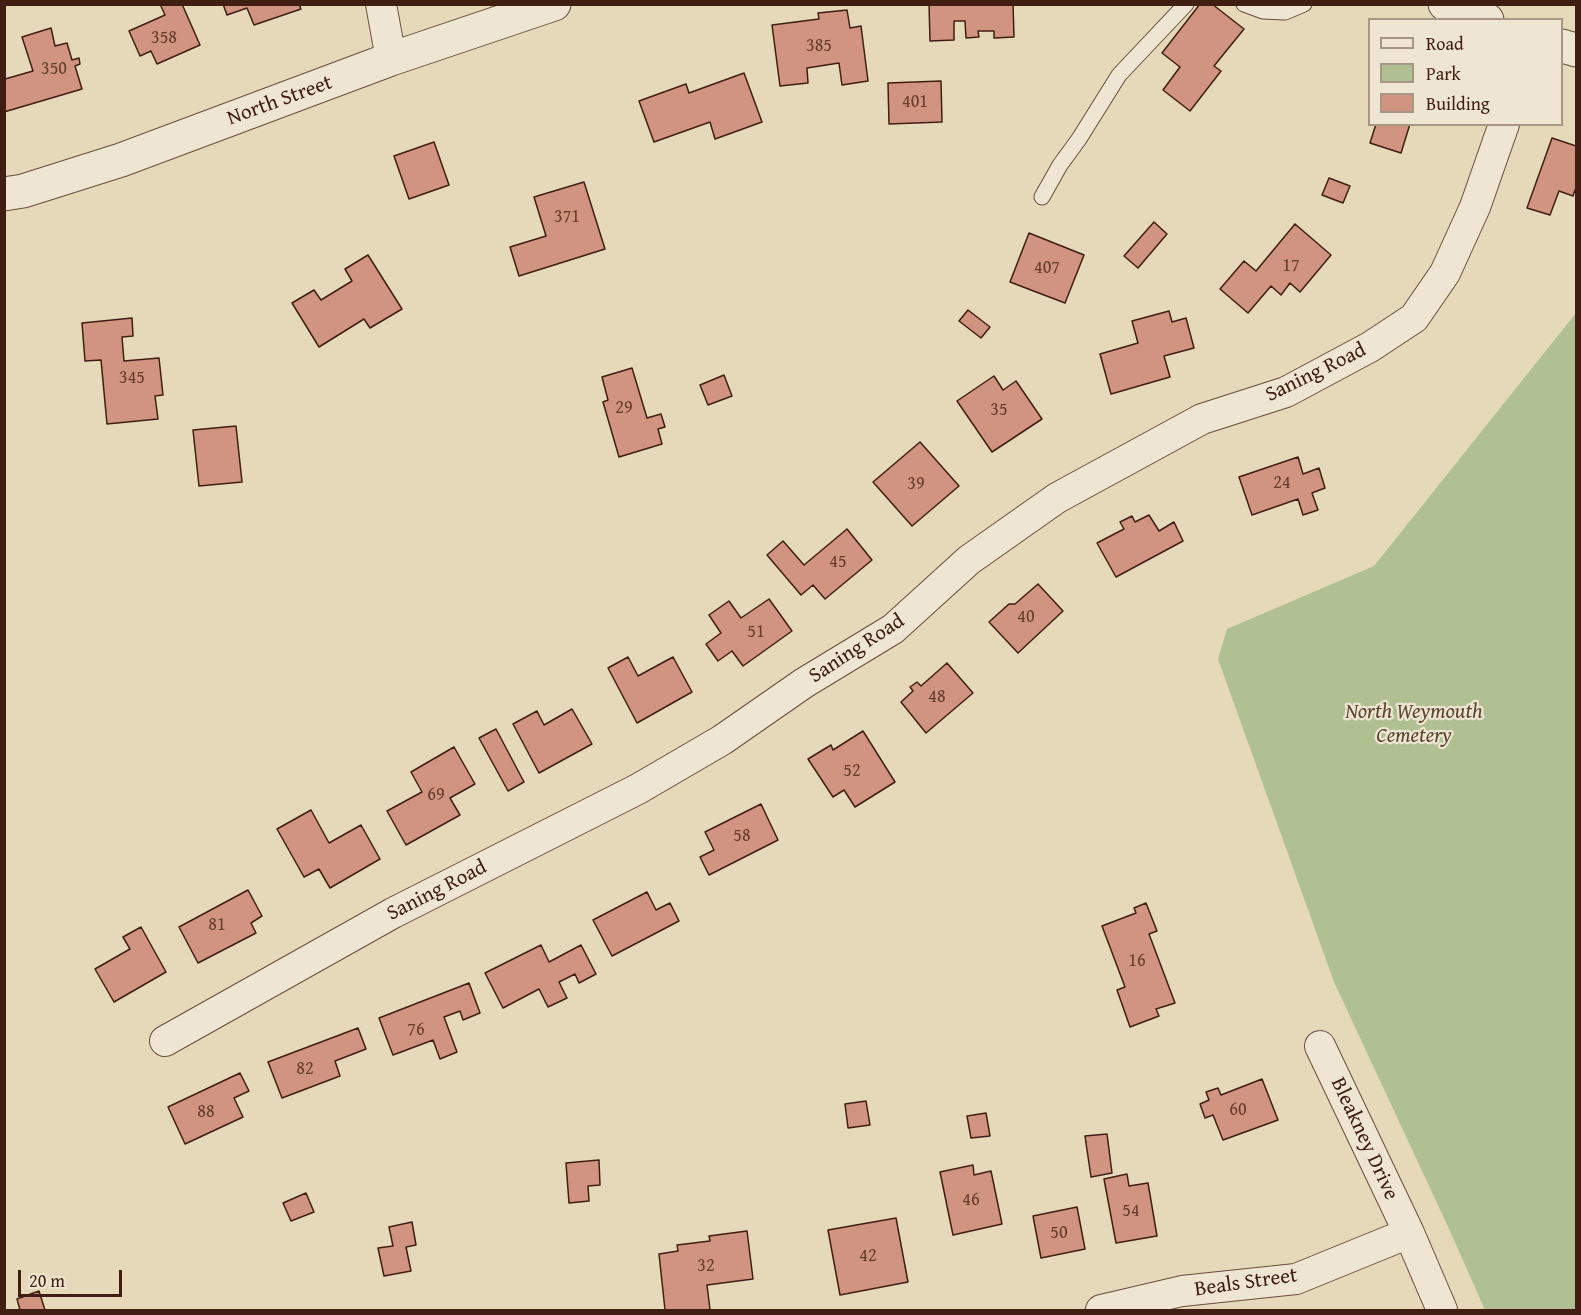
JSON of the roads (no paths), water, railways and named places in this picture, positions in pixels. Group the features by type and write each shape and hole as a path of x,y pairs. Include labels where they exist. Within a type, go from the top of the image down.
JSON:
{"street":[{"path":"381,4 391,60"},
{"name":"North Street","path":"11,196 121,160 391,60 554,4"},
{"path":"1445,4 1481,18"},
{"name":"Saning Road","path":"165,1041 393,913 639,789 722,740 804,683 893,629 969,560 1057,498 1202,419 1286,392 1370,347 1414,318 1445,273 1475,207 1503,126"},
{"name":"Bleakney Drive","path":"1320,1046 1408,1233"},
{"path":"1408,1233 1442,1311"},
{"name":"Beals Street","path":"1101,1311 1182,1291 1296,1279 1408,1233"}],"lane":[{"path":"1042,197 1060,165 1119,75 1186,4"},
{"path":"1244,4 1263,11 1285,12 1304,4"}],"park label":[{"name":"North Weymouth Cemetery","path":"1414,725"}]}
